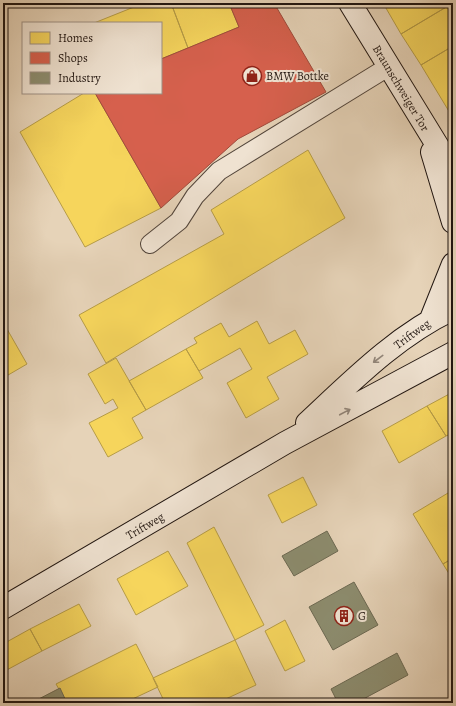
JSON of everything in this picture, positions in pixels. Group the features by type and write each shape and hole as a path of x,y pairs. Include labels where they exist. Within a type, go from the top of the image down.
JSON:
{"main road":[{"name":"Braunschweiger Tor","path":"350,3 448,164"},
{"path":"425,128 453,222"},
{"path":"432,319 453,264"},
{"name":"Triftweg","path":"286,443 368,366 432,319 453,309"},
{"name":"Triftweg","path":"3,608 286,443 453,353"}],"lane":[{"path":"150,244 179,221 196,196 218,171 388,67"}],"building: Homes":[{"path":"144,3 171,3 188,48 162,59 162,22 96,22"},
{"path":"171,3 229,3 239,27 188,48"},
{"path":"383,3 453,3 401,34"},
{"path":"453,3 453,46 421,65 401,34"},
{"path":"453,46 453,118 421,65"},
{"path":"82,94 96,94 161,208 85,247 20,132"},
{"path":"308,150 345,218 106,363 79,315 224,234 211,210"},
{"path":"257,321 269,344 295,330 308,354 267,377 279,399 246,418 227,383 252,369 240,348 199,371 186,349 197,343 194,338 221,323 229,337"},
{"path":"3,322 27,364 3,378"},
{"path":"186,349 203,378 146,410 129,381"},
{"path":"116,358 146,410 132,418 143,438 108,457 89,423 118,408 113,399 105,404 88,374"},
{"path":"453,392 453,433 446,436 427,406"},
{"path":"427,406 446,436 399,463 382,431"},
{"path":"303,477 317,505 282,523 268,495"},
{"path":"453,490 453,558 443,564 413,514"},
{"path":"214,527 264,625 235,640 187,543"},
{"path":"168,551 188,586 136,615 117,579"},
{"path":"453,558 453,580 443,564"},
{"path":"79,604 91,626 42,651 30,629"},
{"path":"285,620 305,661 285,671 265,631"},
{"path":"30,629 42,651 3,672 3,644"},
{"path":"235,640 256,685 217,703 165,703 153,678"},
{"path":"136,644 158,687 124,703 67,703 56,684"}],"building: Shops":[{"path":"229,3 274,3 326,92 238,139 161,208 96,94 162,94 162,59 239,27"}],"building: Industry":[{"path":"327,531 338,551 294,576 282,556"},
{"name":"G","path":"354,582 378,625 333,650 309,607"},
{"path":"397,653 408,675 356,703 338,703 331,689"},
{"path":"60,688 67,703 31,703"}],"place":[{"name":"BMW Bottke","path":"252,76"},
{"name":"G","path":"344,616"}]}
